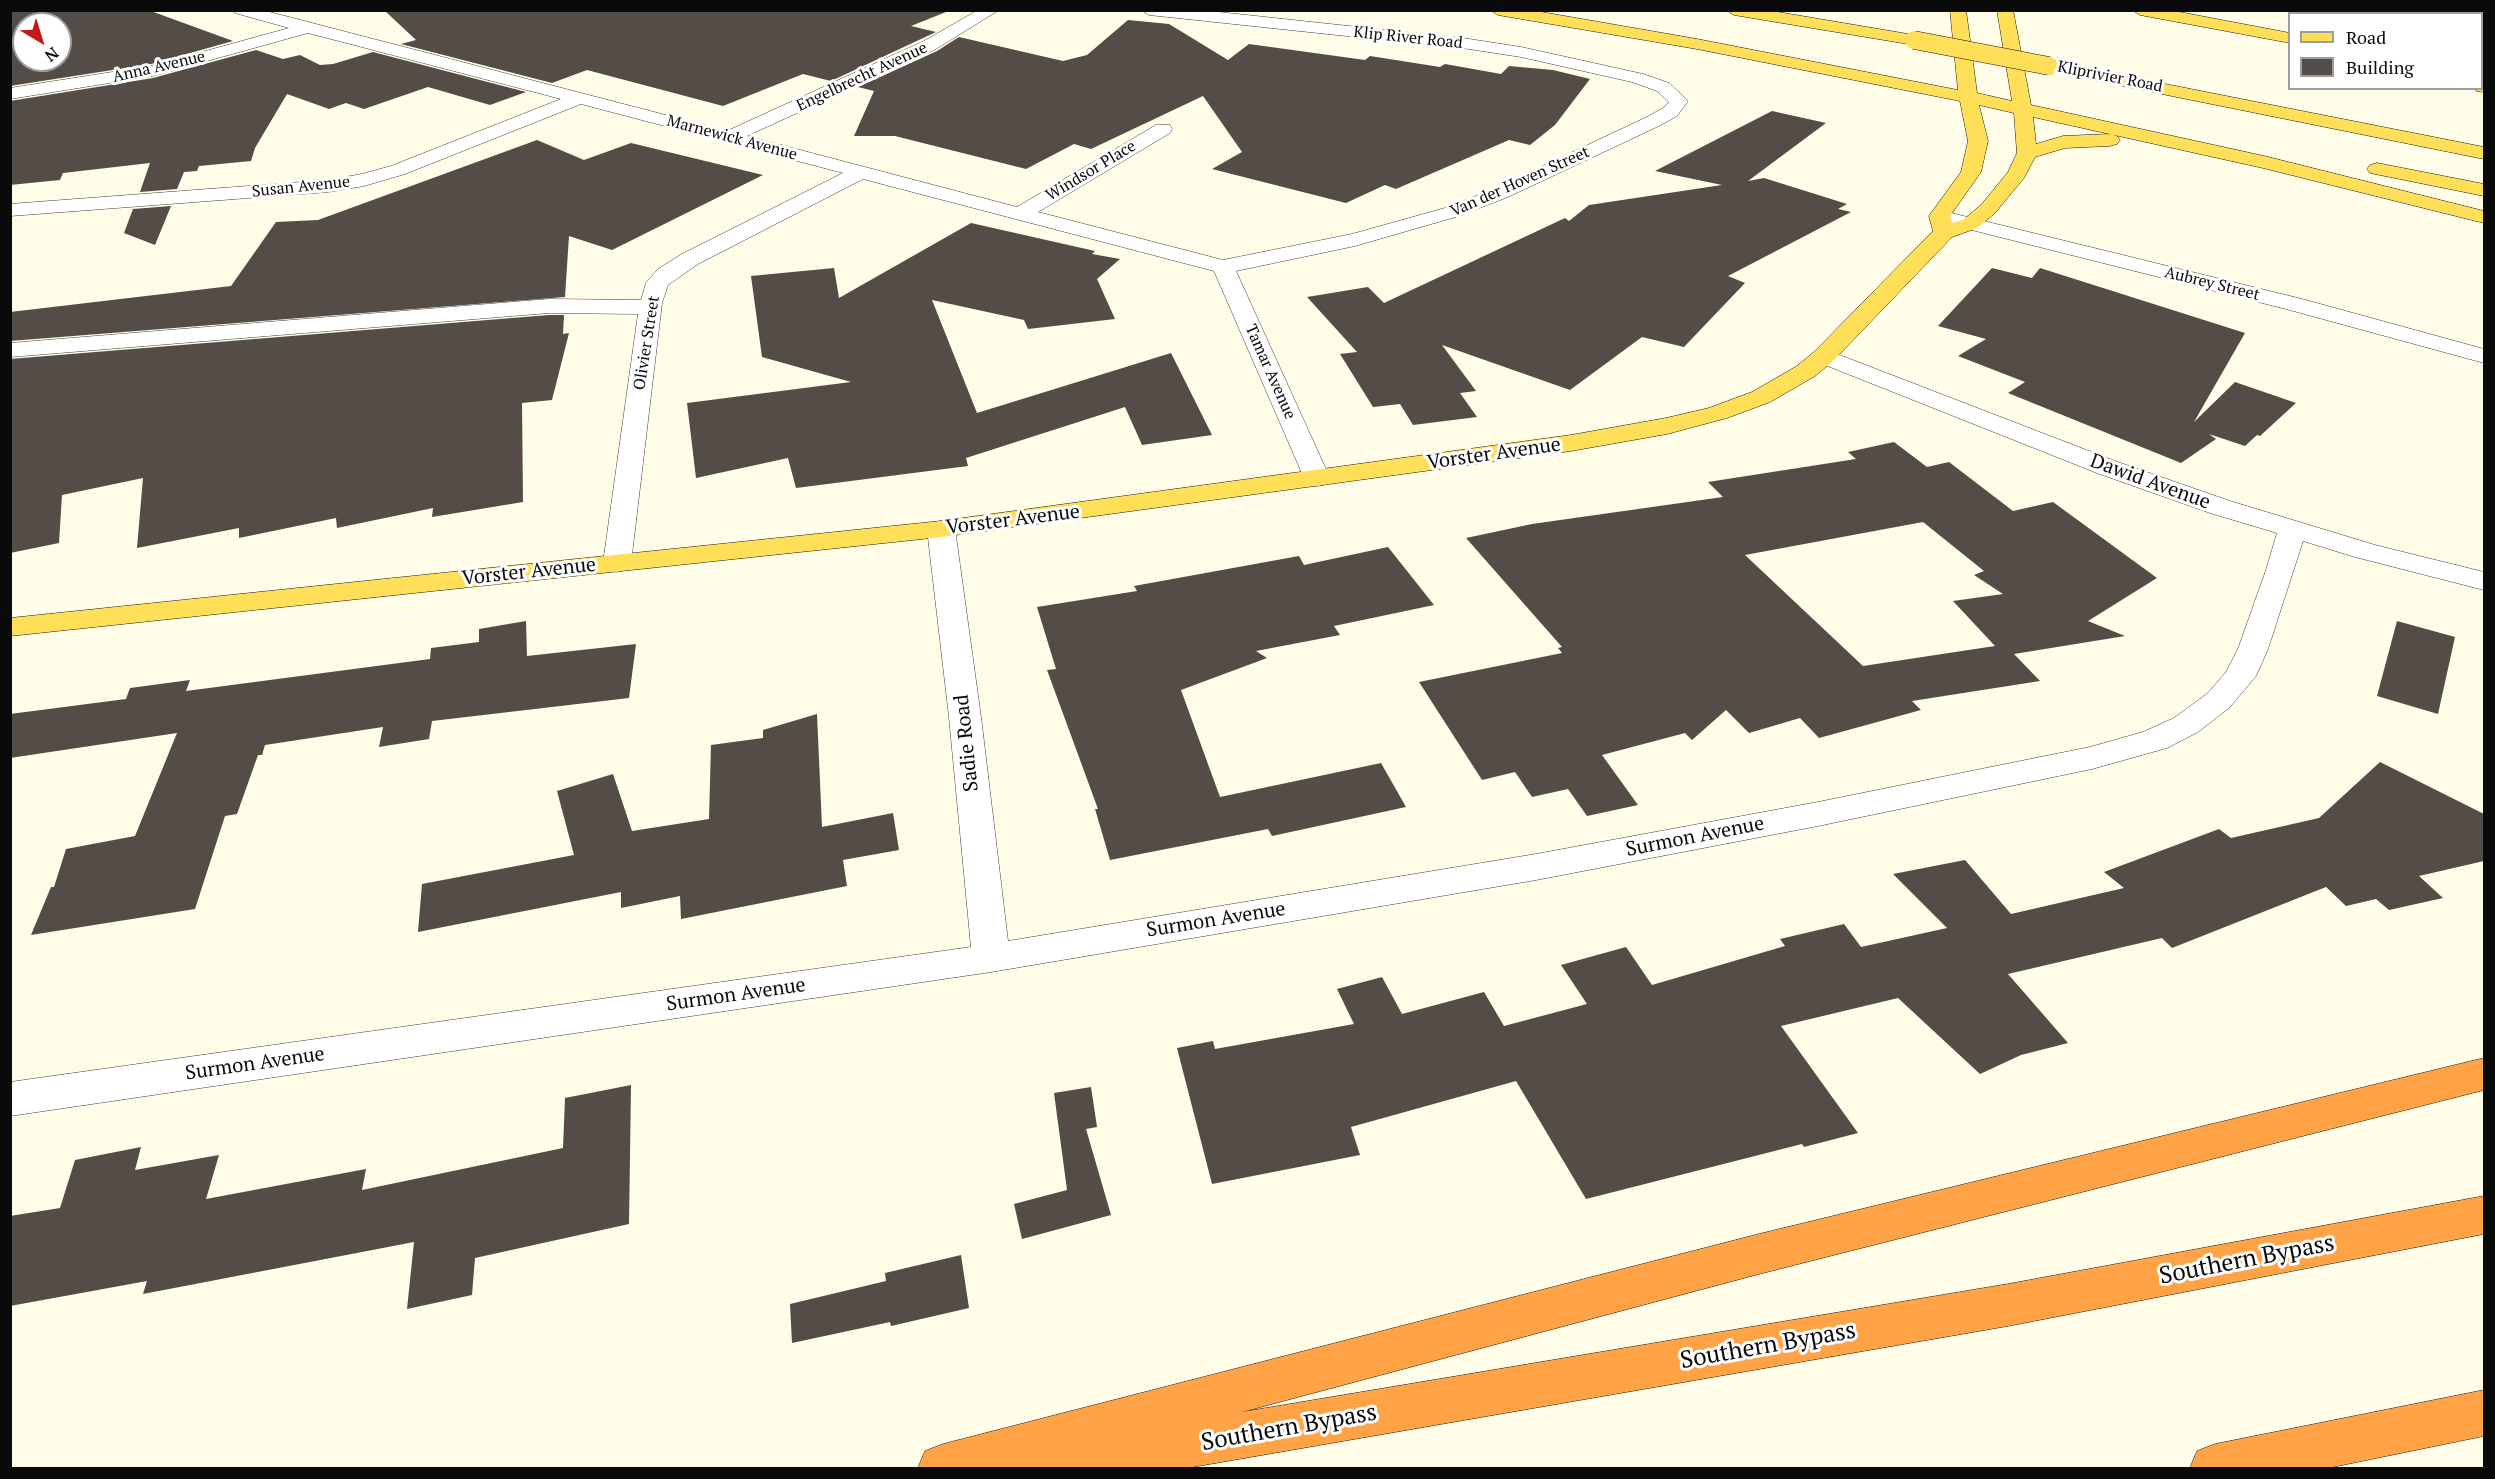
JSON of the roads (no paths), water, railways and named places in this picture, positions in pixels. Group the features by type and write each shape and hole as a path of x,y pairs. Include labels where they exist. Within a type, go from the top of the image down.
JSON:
{"highway":[{"path":"943,1468 1759,1254 2484,1074"},
{"name":"Southern Bypass","path":"1051,1468 2008,1305 2484,1215"},
{"path":"2215,1468 2484,1413"}],"main road":[{"path":"1497,10 1697,44 1860,76 1967,93 2339,162"},
{"name":"Kliprivier Road","path":"1734,10 1917,35"},
{"name":"Kliprivier Road","path":"1807,10 1917,35 2484,140"},
{"name":"Vorster Avenue","path":"1951,224 1971,171 1978,141 1967,93 1958,10"},
{"path":"2006,10 2022,104 2027,153 2063,142 2097,139 2200,148"},
{"path":"2140,10 2288,38"},
{"path":"2212,24 2288,43"},
{"name":"Kliprivier Road","path":"2050,60 2484,153"},
{"path":"1860,76 1933,107"},
{"path":"2022,104 2484,217"},
{"path":"1956,124 1978,141"},
{"name":"Vorster Avenue","path":"10,627 941,529 1571,443 1718,414 1761,397 1790,382 1824,356 1951,224 2001,197 2017,174 2027,153"},
{"path":"2361,166 2484,190"}],"street":[{"name":"Marnewick Avenue","path":"241,10 1223,267"},
{"name":"Engelbrecht Avenue","path":"730,137 930,45 991,10"},
{"name":"Klip River Road","path":"1149,10 1502,49 1614,72 1664,87"},
{"path":"2468,10 2484,11"},
{"name":"Anna Avenue","path":"10,94 153,71 306,28"},
{"name":"Van der Hoven Street","path":"1223,267 1355,240 1418,223 1475,203 1670,112 1679,102 1664,87"},
{"name":"Susan Avenue","path":"10,210 328,186 364,180 408,166 578,99"},
{"name":"Windsor Place","path":"1020,214 1163,129"},
{"name":"Olivier Street","path":"617,563 651,306 657,283 677,267 861,172"},
{"name":"Aubrey Street","path":"1951,224 2294,304 2484,356"},
{"name":"Tamar Avenue","path":"1223,267 1317,478"},
{"path":"10,350 549,306 618,308 651,306"},
{"name":"Dawid Avenue","path":"1824,356 2115,470 2292,530 2484,581"},
{"name":"Sadie Road","path":"941,529 965,717 991,958"},
{"name":"Surmon Avenue","path":"10,1099 991,958 1536,867 1818,814 2092,758 2155,740 2186,725 2219,700 2240,676 2253,649 2281,570 2292,530"}]}
